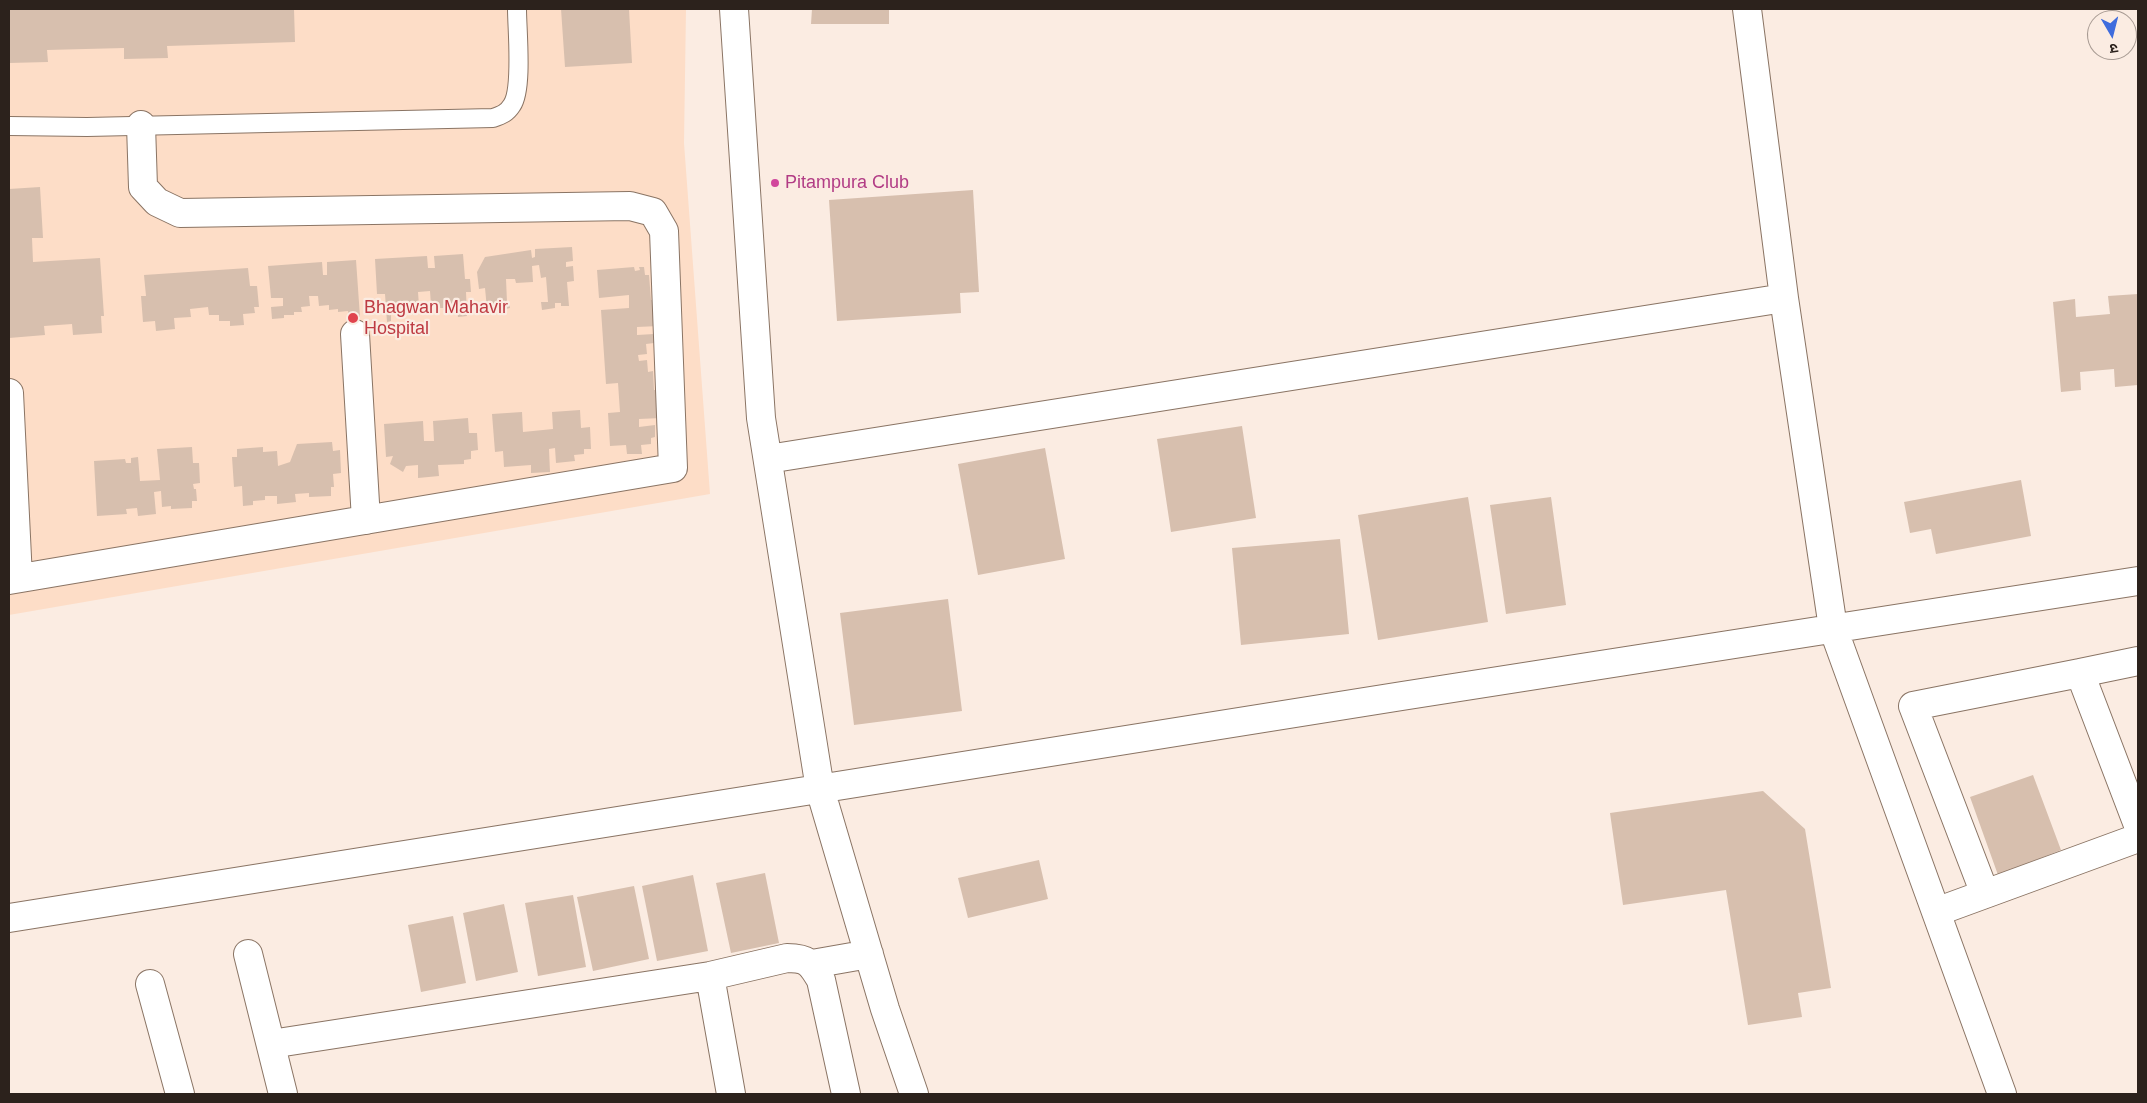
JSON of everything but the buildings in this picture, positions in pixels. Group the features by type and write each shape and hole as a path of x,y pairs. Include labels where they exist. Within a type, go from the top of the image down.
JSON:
{"street":[{"path":"734,9 761,418 820,789 885,1009 914,1094"},
{"path":"1748,9 1784,298 1833,628 2002,1094"},
{"path":"9,393 13,579 673,468 664,231 653,212 630,206 180,213 157,202 143,187 141,125"},
{"path":"768,459 1784,298"},
{"path":"355,334 366,520"},
{"path":"9,918 2138,581"},
{"path":"1985,894 1913,706 2138,661"},
{"path":"2080,673 2138,825"},
{"path":"1936,912 2138,838"},
{"path":"248,954 283,1094"},
{"path":"271,1044 710,976 787,958 797,958 812,964 869,954"},
{"path":"812,964 821,980 846,1094"},
{"path":"710,976 731,1094"},
{"path":"150,984 180,1094"}],"lane":[{"path":"9,126 494,118 504,114 513,105 518,91 517,9"}],"shaded area":[{"name":"Bhagwan Mahavir Hospital","path":"9,9 686,9 684,143 710,494 9,615"}],"place":[{"name":"Pitampura Club","path":"775,183"},
{"name":"Bhagwan Mahavir Hospital","path":"353,318"}]}
